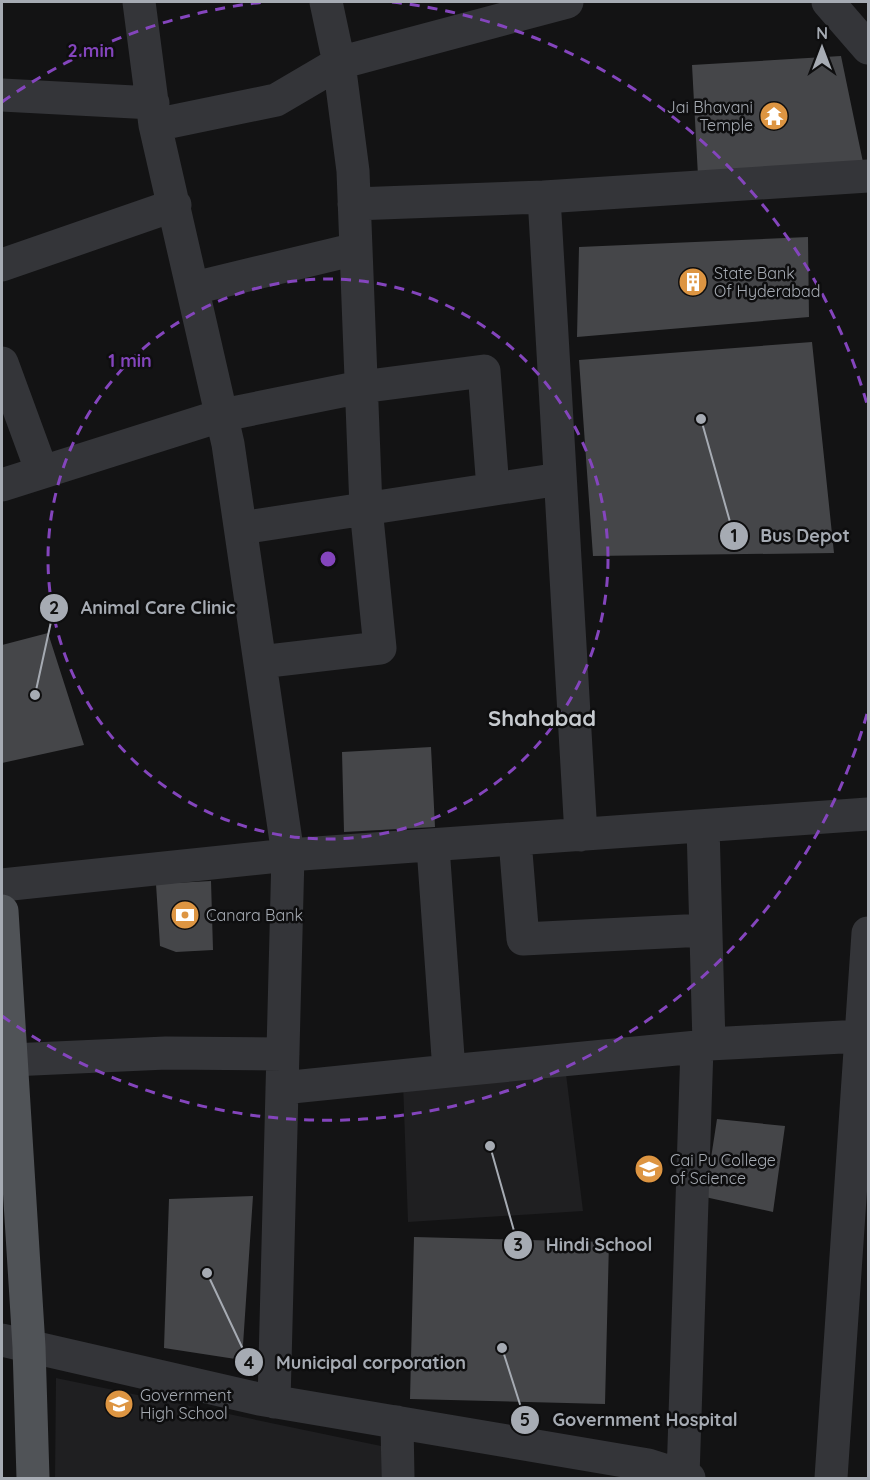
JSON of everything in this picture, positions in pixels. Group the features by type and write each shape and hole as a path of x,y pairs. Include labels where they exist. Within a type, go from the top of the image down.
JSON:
{"main road":[{"path":"2,912 11,1060 15,1344 33,1479"}],"street":[{"path":"138,2 154,114 223,415 288,855 274,1402"},
{"path":"260,662 380,648 366,508 353,171 339,63 326,2"},
{"path":"828,2 868,48"},
{"path":"2,95 154,114 276,100 339,63 559,3"},
{"path":"354,204 544,197 868,176"},
{"path":"544,197 581,835"},
{"path":"2,265 175,205"},
{"path":"194,288 356,249"},
{"path":"2,363 42,472"},
{"path":"2,485 223,415 361,387 484,371 493,489"},
{"path":"241,528 560,479"},
{"path":"2,885 288,855 433,847 868,814"},
{"path":"15,1344 274,1402 648,1465 686,1478 703,1045 705,930 702,826"},
{"path":"515,840 523,939 705,930"},
{"path":"433,847 449,1071"},
{"path":"831,1479 868,933"},
{"path":"282,1088 703,1045 862,1036"},
{"path":"11,1060 166,1053 283,1054"},
{"path":"397,1422 398,1479"}],"shaded area":[{"path":"565,1066 583,1211 408,1222 403,1082"},
{"name":"Government High School","path":"56,1378 381,1446 381,1478 55,1478"}],"building":[{"name":"Jai Bhavani Temple","path":"841,56 864,167 698,176 692,65"},
{"name":"State Bank Of Hyderabad","path":"808,237 809,317 577,337 579,247"},
{"path":"812,342 834,553 593,556 579,360"},
{"path":"48,633 84,745 2,763 2,645"},
{"path":"431,747 435,827 344,832 342,752"},
{"name":"Canara Bank","path":"211,881 213,950 176,952 160,946 156,884"},
{"path":"717,1119 785,1126 773,1212 705,1197"},
{"path":"253,1196 242,1360 164,1348 169,1199"},
{"path":"414,1237 609,1242 605,1404 410,1399"}],"place":[{"name":"Jai Bhavani Temple","path":"774,116"},
{"name":"State Bank Of Hyderabad","path":"693,282"},
{"name":"Bus Depot","path":"701,419"},
{"name":"Animal Care Clinic","path":"35,695"},
{"name":"Canara Bank","path":"185,915"},
{"name":"Hindi School","path":"490,1146"},
{"name":"Cai Pu College of Science","path":"649,1169"},
{"name":"Municipal corporation","path":"207,1273"},
{"name":"Government Hospital","path":"502,1348"},
{"name":"Government High School","path":"119,1404"}],"district":[{"name":"Shahabad","path":"542,718"}]}
